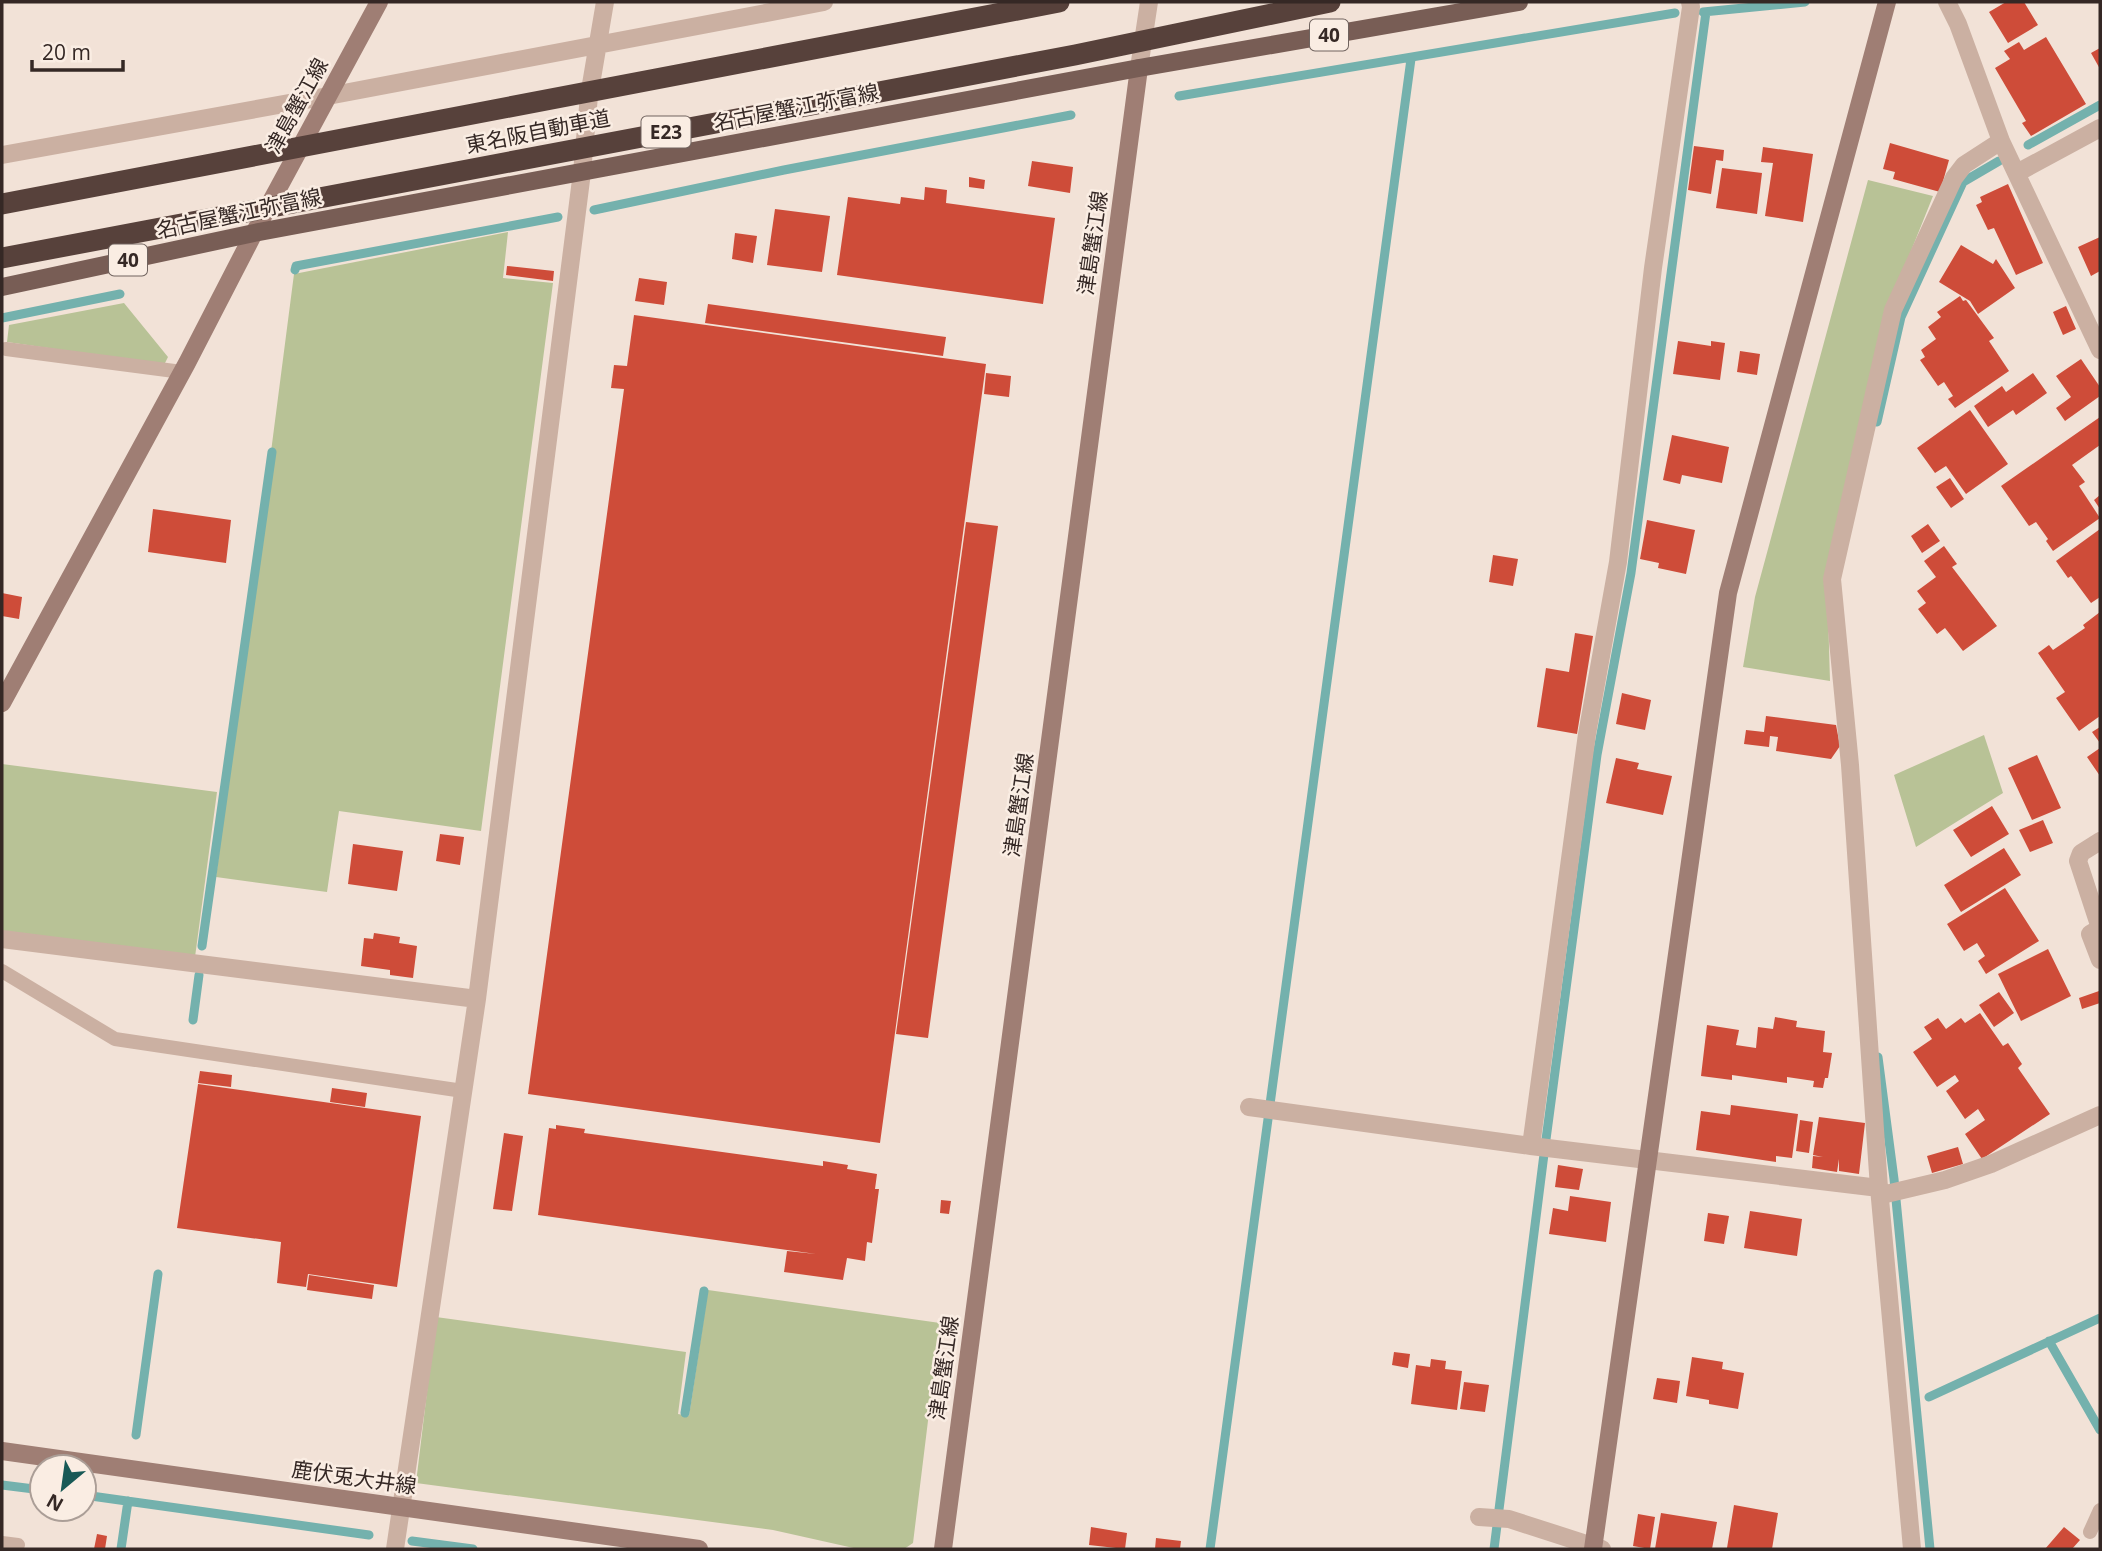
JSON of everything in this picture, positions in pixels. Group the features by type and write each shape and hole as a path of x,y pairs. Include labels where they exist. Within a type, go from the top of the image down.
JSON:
{"highway":[{"name":"東名阪自動車道","path":"2,204 1059,2"},
{"name":"東名阪自動車道","path":"2,258 1075,55 1330,2"}],"main road":[{"name":"津島蟹江線","path":"2,703 379,2"},
{"name":"名古屋蟹江弥富線","path":"2,287 254,233 1139,68 1519,2"},
{"path":"1596,1548 1728,593 1887,2"},
{"name":"津島蟹江線","path":"943,1549 1139,68"},
{"name":"鹿伏兎大井線","path":"2,1451 699,1549"}],"street":[{"path":"395,1549 477,999 582,172 589,96 605,2"},
{"path":"2,155 824,2"},
{"path":"1139,68 1149,2"},
{"path":"1531,1146 1587,734 1618,562 1653,268 1691,7 1689,2"},
{"path":"1947,2 1958,24 2001,141 2100,351"},
{"path":"2017,173 2100,128"},
{"path":"1912,1549 1890,1190 1832,579 1893,310 1954,178 1964,165 2001,141"},
{"path":"2100,841 2081,853 2078,860 2100,928 2090,934 2100,960"},
{"path":"2,939 477,999"},
{"path":"1252,1108 1531,1146 1890,1190 1945,1180 1991,1164 2100,1115"},
{"path":"1479,1517 1509,1519 1596,1548"}],"lane":[{"path":"6,349 182,372"},
{"path":"2,971 115,1040 463,1091"},
{"path":"2090,1532 2100,1510"},
{"path":"2,1542 18,1545"}],"green space":[{"path":"1868,180 1933,196 1887,311 1827,578 1830,681 1743,667 1755,597"},
{"path":"508,232 503,278 553,283 481,831 339,811 327,892 216,877 294,274"},
{"path":"124,303 168,357 164,365 7,342 9,325"},
{"path":"1984,735 2003,793 1916,847 1894,775"},
{"path":"2,764 217,792 195,957 2,931"},
{"path":"708,1290 940,1323 913,1543 904,1549 858,1549 773,1530 416,1483 436,1317 686,1352 678,1414 689,1416"}],"building":[{"path":"2006,2 2024,2 2038,25 2008,43 1989,12"},
{"path":"2046,37 2086,104 2031,136 2022,123 2026,121 1995,68 2010,59 2004,51 2019,42 2024,50"},
{"path":"2100,48 2100,69 2091,53"},
{"path":"1890,143 1949,160 1940,192 1893,179 1895,172 1883,169"},
{"path":"1694,146 1724,150 1723,161 1716,160 1711,194 1688,190"},
{"path":"1763,147 1813,154 1803,222 1765,216 1773,163 1761,162"},
{"path":"1032,161 1073,167 1070,193 1028,186"},
{"path":"1722,168 1762,173 1757,214 1716,208"},
{"path":"969,177 985,180 984,189 969,187"},
{"path":"2008,184 2043,263 2016,275 1994,228 1988,230 1976,205 1982,202 1980,197"},
{"path":"925,187 947,190 946,203 1055,218 1043,304 837,275 848,197 900,204 901,197 924,200"},
{"path":"775,209 830,216 822,272 767,265"},
{"path":"735,233 757,236 753,263 732,259"},
{"path":"2100,237 2100,271 2091,276 2078,247"},
{"path":"1961,245 1993,264 1996,259 2015,288 1978,314 1970,301 1939,282"},
{"path":"507,266 554,271 553,281 506,275"},
{"path":"639,278 667,282 664,305 635,301"},
{"path":"1960,296 1963,301 1966,300 1994,338 1989,341 2009,371 1955,408 1948,399 1953,396 1944,382 1938,386 1920,360 1925,357 1921,350 1936,339 1928,327 1941,317 1937,312"},
{"path":"708,304 946,337 943,356 705,323"},
{"path":"2066,306 2076,329 2063,335 2053,312"},
{"path":"634,315 986,364 880,1143 528,1094 624,389 611,388 614,365 627,366"},
{"path":"1678,341 1711,346 1711,341 1725,343 1720,380 1673,374"},
{"path":"1740,351 1760,354 1757,375 1737,372"},
{"path":"2081,359 2100,387 2100,396 2065,421 2056,408 2071,397 2056,376"},
{"path":"986,373 1011,376 1009,397 984,394"},
{"path":"2033,373 2047,393 2016,415 2013,410 1988,427 1974,406 2002,386 2006,392"},
{"path":"1970,410 2008,464 1966,494 1946,466 1935,473 1917,448"},
{"path":"2100,417 2100,445 2072,465 2085,482 2079,486 2100,518 2053,551 2036,522 2029,526 2001,486"},
{"path":"1672,435 1729,447 1722,483 1682,475 1680,484 1663,480"},
{"path":"1950,478 1964,499 1951,508 1936,487"},
{"path":"2100,495 2100,509 2094,500"},
{"path":"153,509 231,520 226,563 148,552"},
{"path":"1647,520 1695,530 1686,574 1658,568 1659,563 1640,559"},
{"path":"966,522 998,526 928,1038 896,1034"},
{"path":"1928,524 1940,541 1922,553 1911,536"},
{"path":"2100,529 2100,597 2091,603 2056,561"},
{"path":"1944,546 1957,564 1952,567 1997,626 1963,651 1945,628 1937,634 1918,609 1926,603 1917,591 1936,577 1924,561"},
{"path":"1493,555 1518,559 1513,586 1489,582"},
{"path":"2,593 22,597 19,619 2,616"},
{"path":"2100,612 2100,716 2079,731 2056,698 2065,692 2038,653 2049,645 2053,650 2085,628 2083,625"},
{"path":"1575,633 1593,636 1577,734 1537,727 1546,668 1569,672"},
{"path":"1622,693 1651,700 1645,730 1616,724"},
{"path":"1766,716 1836,725 1840,746 1831,759 1776,751 1778,737 1770,736 1769,747 1744,744 1746,730 1764,732"},
{"path":"2100,727 2100,743 2092,732"},
{"path":"2100,748 2100,776 2087,757"},
{"path":"2037,755 2061,808 2032,820 2008,768"},
{"path":"1616,758 1639,763 1637,769 1672,776 1663,815 1606,803"},
{"path":"1992,806 2009,834 1971,857 1953,830"},
{"path":"2043,820 2053,843 2030,852 2019,830"},
{"path":"440,834 464,837 460,865 436,861"},
{"path":"353,844 403,851 397,891 348,884"},
{"path":"2004,848 2021,875 1961,912 1944,885"},
{"path":"2005,888 2039,941 1986,974 1978,961 1985,956 1977,943 1964,951 1947,924"},
{"path":"374,933 400,937 399,943 417,946 413,978 390,975 390,970 361,966 364,938 373,939"},
{"path":"2048,949 2071,996 2021,1021 1998,974"},
{"path":"2099,991 2100,1003 2082,1009 2079,998"},
{"path":"1999,992 2014,1013 1994,1027 1979,1005"},
{"path":"1980,1013 2003,1046 2008,1043 2022,1064 2018,1068 2050,1114 1982,1159 1965,1134 1985,1120 1978,1109 1965,1119 1946,1091 1959,1081 1955,1075 1937,1087 1913,1052 1932,1039 1924,1027 1938,1018 1946,1029 1961,1018 1965,1023"},
{"path":"1775,1017 1797,1021 1796,1027 1825,1031 1823,1052 1832,1053 1828,1078 1825,1078 1823,1088 1813,1087 1814,1081 1787,1077 1787,1083 1732,1075 1732,1080 1701,1076 1707,1025 1739,1030 1736,1045 1756,1048 1758,1027 1773,1029"},
{"path":"200,1071 232,1075 231,1087 198,1083"},
{"path":"198,1084 421,1116 397,1287 308,1274 306,1287 277,1283 281,1242 177,1228"},
{"path":"332,1088 367,1093 365,1107 330,1102"},
{"path":"1731,1105 1798,1114 1792,1158 1776,1156 1776,1162 1696,1150 1701,1111 1730,1115"},
{"path":"1819,1117 1865,1123 1859,1174 1839,1171 1839,1159 1837,1172 1812,1168 1813,1156 1823,1157 1813,1155"},
{"path":"1800,1120 1813,1122 1809,1153 1796,1151"},
{"path":"556,1125 585,1129 584,1133 823,1166 823,1161 848,1165 847,1169 877,1174 875,1189 879,1189 872,1243 867,1242 865,1261 847,1258 843,1280 784,1272 787,1251 816,1254 538,1215 549,1128 556,1129"},
{"path":"504,1133 523,1136 512,1211 493,1209"},
{"path":"1958,1147 1963,1164 1932,1173 1927,1156"},
{"path":"1558,1165 1583,1169 1579,1190 1555,1187"},
{"path":"1570,1196 1611,1202 1606,1242 1549,1234 1553,1208 1568,1211"},
{"path":"941,1200 951,1201 949,1214 940,1213"},
{"path":"1750,1211 1802,1219 1797,1256 1744,1248"},
{"path":"1708,1213 1729,1216 1724,1244 1704,1241"},
{"path":"309,1275 374,1285 372,1299 307,1290"},
{"path":"1394,1352 1410,1354 1408,1368 1392,1365"},
{"path":"1692,1357 1723,1362 1722,1369 1744,1373 1738,1409 1709,1404 1709,1400 1686,1396"},
{"path":"1431,1359 1446,1361 1445,1369 1462,1371 1457,1410 1411,1404 1416,1365 1430,1367"},
{"path":"1657,1378 1680,1381 1677,1403 1653,1399"},
{"path":"1464,1382 1489,1385 1485,1412 1460,1409"},
{"path":"1734,1505 1778,1513 1772,1549 1727,1548"},
{"path":"1661,1513 1717,1522 1712,1549 1655,1549"},
{"path":"1638,1514 1655,1517 1650,1549 1633,1546"},
{"path":"1091,1527 1127,1533 1125,1549 1089,1545"},
{"path":"2064,1527 2080,1540 2072,1549 2045,1549"},
{"path":"97,1534 107,1536 105,1549 94,1549"},
{"path":"1156,1538 1181,1541 1180,1549 1155,1549"}],"waterway":[{"path":"1703,12 1805,2"},
{"path":"1494,1549 1597,755 1631,573 1706,12"},
{"path":"1179,96 1675,13"},
{"path":"1210,1549 1411,59"},
{"path":"2028,145 2100,105"},
{"path":"594,210 784,170 1071,115"},
{"path":"1877,422 1901,317 1963,182 1999,161"},
{"path":"295,270 296,266 558,217"},
{"path":"2,318 120,294"},
{"path":"202,946 272,452"},
{"path":"193,1020 199,975"},
{"path":"1878,1057 1894,1179 1930,1549"},
{"path":"136,1435 158,1274"},
{"path":"685,1413 704,1291"},
{"path":"1929,1397 2100,1318"},
{"path":"2049,1341 2100,1430"},
{"path":"2,1485 28,1488"},
{"path":"98,1497 369,1535"},
{"path":"121,1549 128,1501"},
{"path":"412,1541 473,1549"}]}
